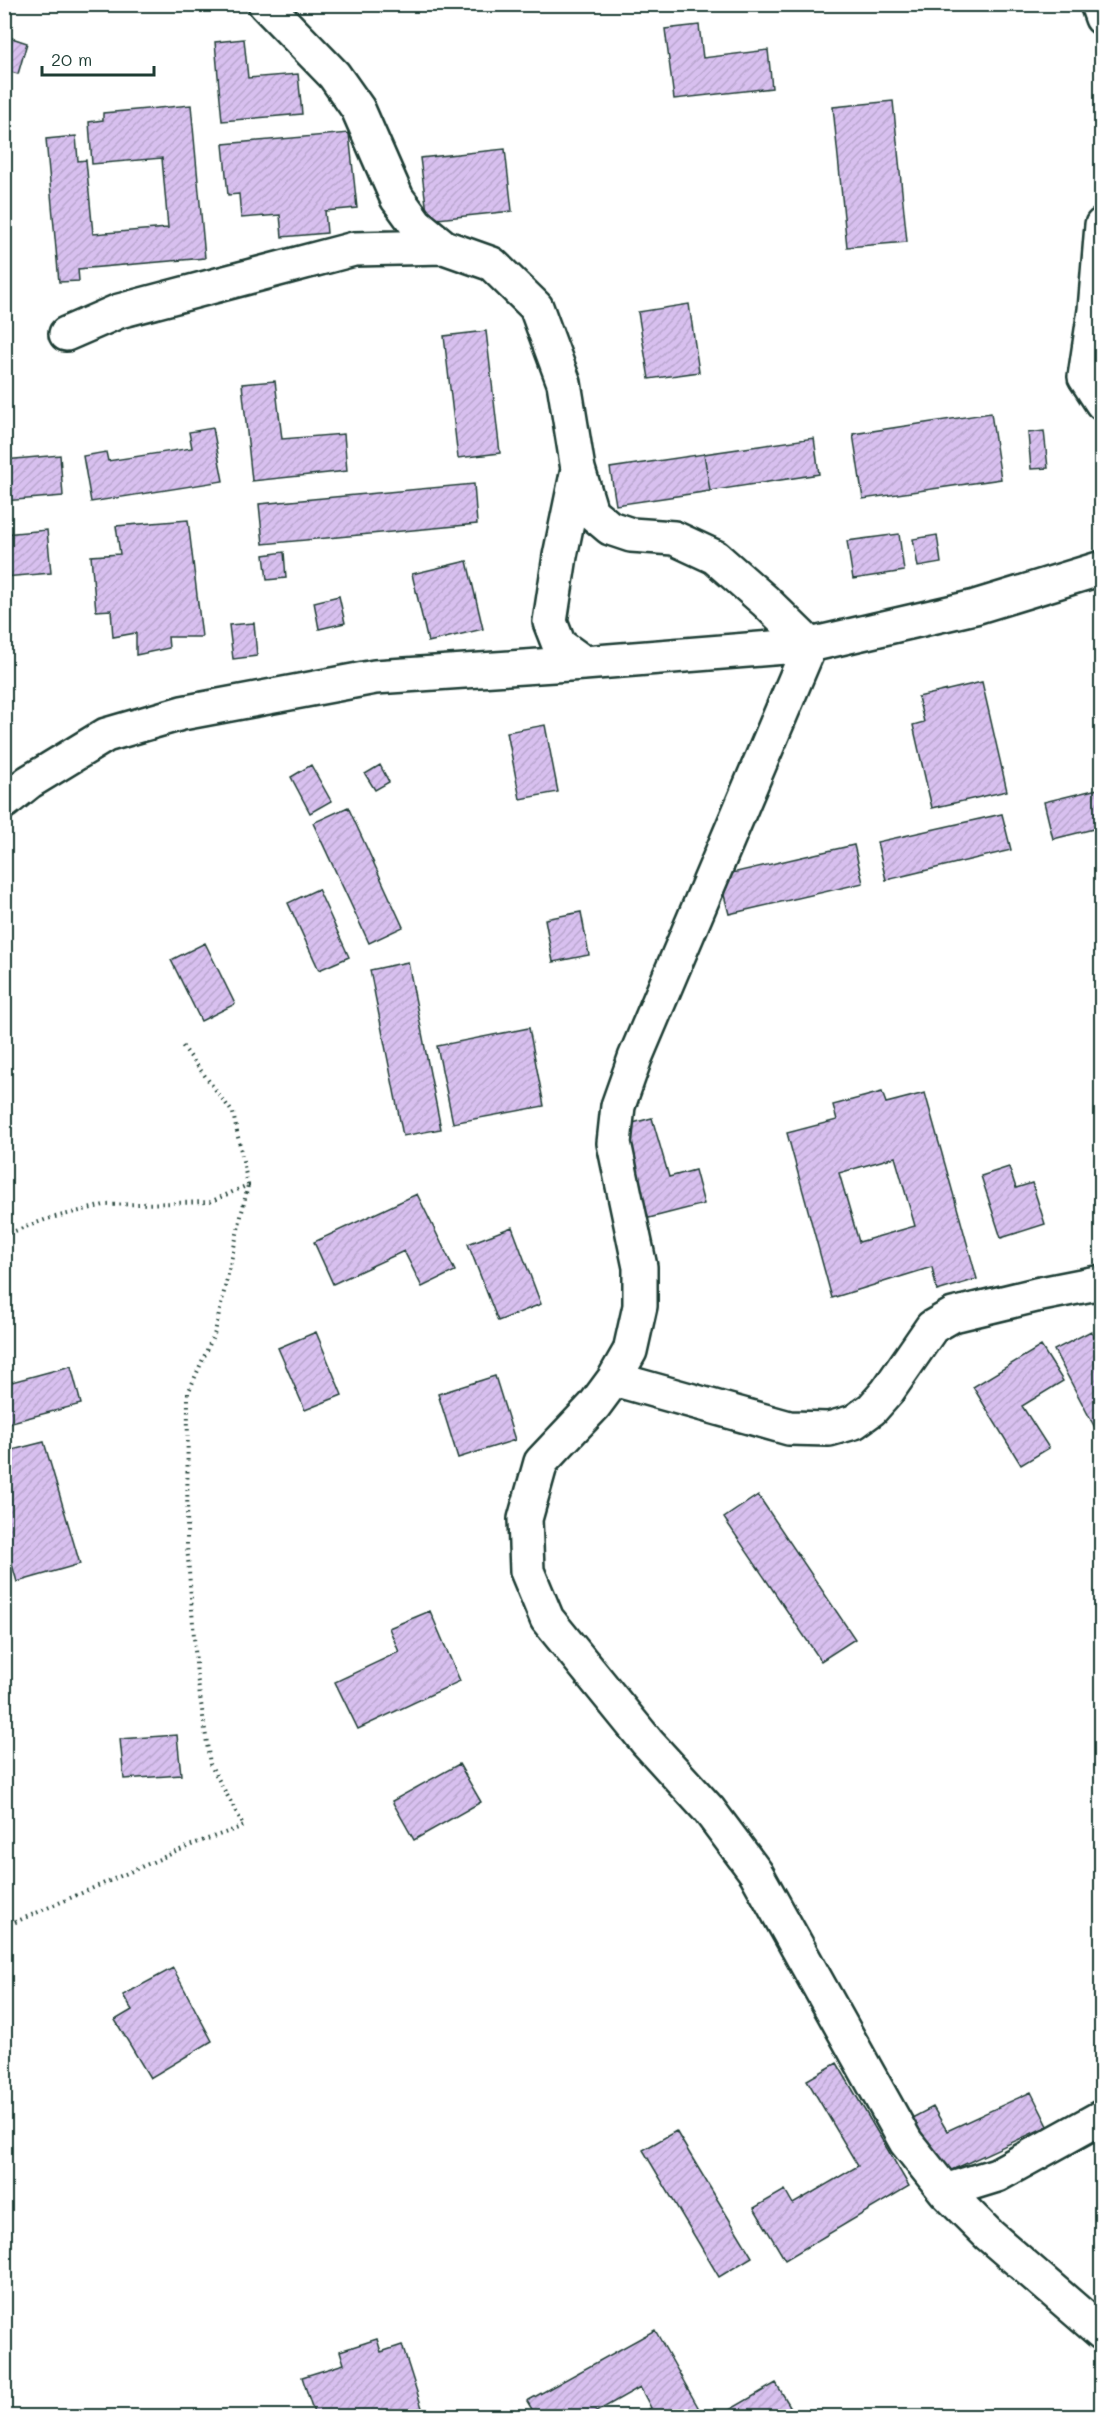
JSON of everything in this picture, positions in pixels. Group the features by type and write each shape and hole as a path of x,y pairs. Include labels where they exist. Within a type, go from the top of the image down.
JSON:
{"street":[{"path":"265,4 334,75 358,109 397,198 416,224 444,247 492,264 536,307 564,383 578,469 591,512 610,528 631,535 674,538 715,557 810,645"},
{"path":"1097,4 1101,18"},
{"path":"1101,225 1095,310 1085,377 1101,403"},
{"path":"66,334 119,311 354,249 444,247"},
{"path":"578,469 560,556 550,622 559,645 584,663"},
{"path":"13,786 106,735 182,713 375,677 810,645 975,607 1101,568"},
{"path":"810,645 635,1058 618,1106 614,1143 640,1267 640,1306 630,1351 615,1379 594,1406 541,1462 525,1519 527,1571 548,1620 647,1742 709,1810 756,1873 906,2142 945,2191 989,2235 1101,2333"},
{"path":"615,1379 789,1428 829,1429 854,1422 872,1409 932,1327 953,1315 1101,1282"},
{"path":"945,2191 997,2175 1101,2117"}],"path":[{"path":"4,1927 196,1843 244,1826 210,1764 197,1676 187,1545 188,1393 215,1332 248,1185 233,1113 181,1044"},
{"path":"4,1235 47,1219 104,1205 210,1202 248,1185"}],"building":[{"path":"699,25 703,58 768,50 772,88 674,99 665,29"},
{"path":"9,37 27,43 18,74 4,70 4,51"},
{"path":"244,39 248,78 298,74 302,114 222,121 215,42"},
{"path":"893,101 907,242 847,247 833,107"},
{"path":"191,105 205,258 78,269 79,281 59,282 46,139 76,136 78,161 86,160 93,234 168,228 162,158 92,164 89,122 103,120 103,113"},
{"path":"349,133 357,208 325,211 327,233 282,237 280,215 241,218 239,194 228,195 223,144"},
{"path":"505,149 512,211 428,220 420,158"},
{"path":"689,304 699,372 649,379 638,312"},
{"path":"486,331 500,453 458,458 444,336"},
{"path":"275,381 282,439 344,434 347,471 252,481 242,384"},
{"path":"991,413 1001,479 863,499 853,434"},
{"path":"213,428 223,481 91,502 83,456 106,452 108,461 192,448 189,432"},
{"path":"1044,431 1048,468 1031,469 1028,433"},
{"path":"814,438 819,474 710,491 704,454"},
{"path":"704,454 710,491 616,505 610,468"},
{"path":"60,455 63,496 4,501 4,460"},
{"path":"474,484 477,524 263,544 259,504"},
{"path":"188,520 202,637 168,637 169,648 136,655 136,633 113,637 111,610 96,611 91,556 120,554 116,526"},
{"path":"47,530 51,573 4,577 4,534"},
{"path":"899,534 904,571 853,579 847,541"},
{"path":"937,535 941,563 918,567 913,539"},
{"path":"284,552 286,578 267,580 264,555"},
{"path":"467,561 483,629 428,642 412,574"},
{"path":"339,596 345,623 319,629 314,602"},
{"path":"254,623 257,656 233,659 229,625"},
{"path":"982,682 1007,791 932,808 913,725 924,722 918,697"},
{"path":"545,725 558,792 520,799 507,732"},
{"path":"311,765 331,801 310,813 291,777"},
{"path":"380,765 389,782 375,790 365,774"},
{"path":"1102,788 1102,827 1053,839 1044,802"},
{"path":"348,807 403,927 369,943 313,823"},
{"path":"1002,814 1011,850 886,880 877,842"},
{"path":"854,845 863,883 729,914 719,876"},
{"path":"318,889 349,957 319,970 288,903"},
{"path":"581,912 589,955 553,962 545,919"},
{"path":"205,943 235,1004 201,1021 171,960"},
{"path":"408,962 441,1129 403,1136 370,970"},
{"path":"529,1028 544,1106 453,1123 437,1046"},
{"path":"882,1092 886,1103 925,1093 977,1279 937,1291 932,1267 832,1298 787,1133 837,1120 833,1105","holes":["895,1157 915,1226 859,1242 839,1173"]},
{"path":"652,1118 669,1177 695,1170 704,1204 645,1219 621,1126"},
{"path":"1009,1167 1016,1188 1032,1183 1045,1224 1001,1238 981,1176"},
{"path":"417,1194 455,1271 422,1287 404,1251 333,1284 314,1242"},
{"path":"512,1227 541,1304 498,1321 468,1244"},
{"path":"1091,1331 1102,1352 1102,1441 1054,1350"},
{"path":"316,1332 342,1395 305,1410 278,1348"},
{"path":"1041,1346 1063,1381 1022,1406 1049,1448 1021,1465 973,1387"},
{"path":"71,1366 81,1404 4,1424 4,1384"},
{"path":"495,1376 515,1440 458,1458 438,1394"},
{"path":"44,1442 80,1564 17,1582 4,1537 4,1452"},
{"path":"758,1495 855,1639 821,1661 724,1518"},
{"path":"430,1611 460,1681 358,1729 335,1682 399,1652 389,1628"},
{"path":"177,1735 181,1775 124,1779 120,1739"},
{"path":"459,1764 481,1802 414,1840 392,1801"},
{"path":"173,1968 212,2041 150,2078 115,2020 132,2010 123,1995"},
{"path":"837,2063 909,2186 785,2260 754,2208 785,2190 793,2204 858,2166 807,2080"},
{"path":"1031,2092 1048,2126 941,2175 910,2119 933,2107 947,2131"},
{"path":"676,2131 752,2257 719,2277 643,2150"},
{"path":"655,2330 703,2416 635,2416 651,2408 640,2387 589,2416 536,2416 527,2401"},
{"path":"377,2339 381,2352 402,2345 423,2411 406,2416 315,2416 302,2377 344,2364 340,2351"},
{"path":"776,2383 796,2416 719,2416"}]}
